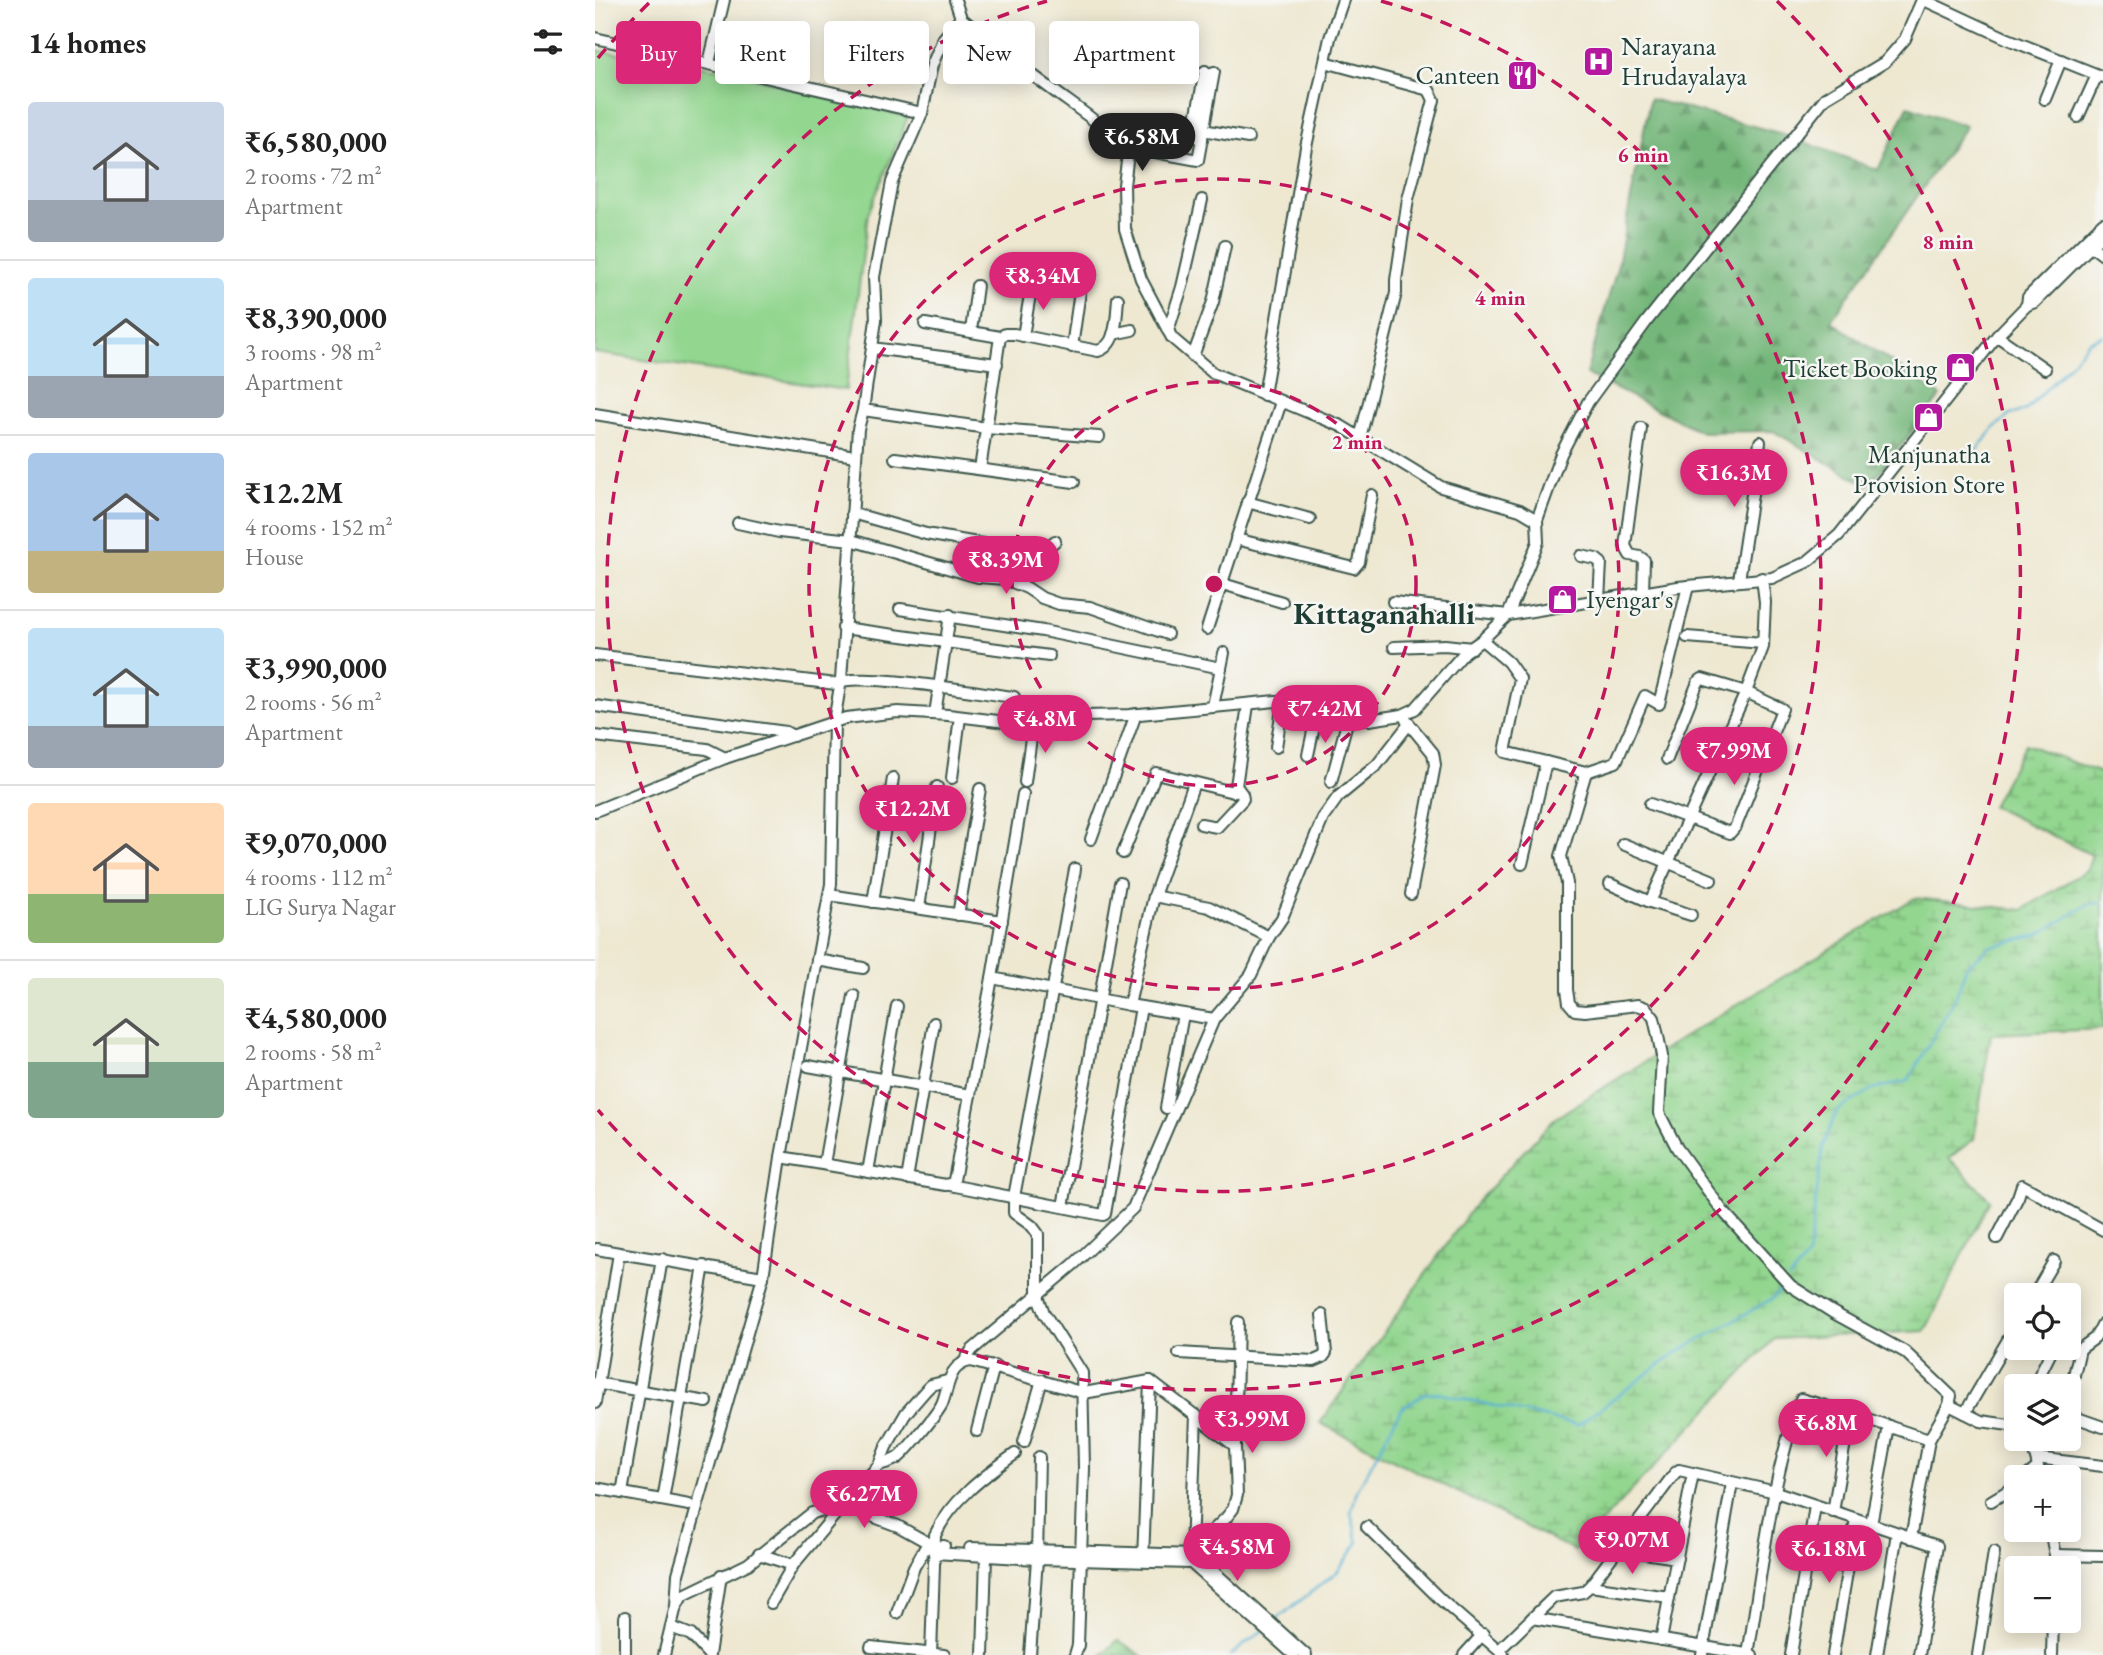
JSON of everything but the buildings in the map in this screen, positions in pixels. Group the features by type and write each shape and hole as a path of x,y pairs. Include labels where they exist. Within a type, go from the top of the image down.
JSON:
{"street":[{"path":"709,63 724,0"},
{"path":"955,0 961,18 1090,116 1116,139 1128,154 1124,185 1125,229 1141,279 1172,338 1213,373 1341,426 1441,486 1520,510 1537,520"},
{"path":"1264,395 1306,147 1325,62 1343,0"},
{"path":"879,1465 898,1458 941,1404 947,1381 972,1350 1038,1296 1133,1208 1214,1019 1251,975 1269,937 1282,918 1323,818 1338,797 1377,765 1406,720 1465,652 1509,615 1538,542 1537,520 1561,454 1588,402 1647,321 1825,98 1885,62 1905,39 1923,0 2008,39 2100,76 2078,117"},
{"path":"664,1655 676,1606 678,1574 763,1277 781,1157 829,895 834,722 841,680 855,456 876,320 874,277 892,182 922,113 935,56 943,39 961,18"},
{"path":"595,38 922,113"},
{"path":"2045,99 2061,60"},
{"path":"1325,62 1429,90 1434,100 1415,181 1408,199 1396,280 1397,293 1360,438"},
{"path":"1210,71 1194,130 1198,138 1202,135 1248,138"},
{"path":"1128,154 1143,150 1198,160 1202,135"},
{"path":"1168,331 1182,287 1202,200"},
{"path":"1393,602 1509,615 1643,592 1772,578 1807,562 1839,535 1997,336 2027,305 2035,302 2103,223"},
{"path":"2087,243 2103,234"},
{"path":"2087,243 2103,255"},
{"path":"1193,356 1213,302 1225,246"},
{"path":"1023,336 1032,283"},
{"path":"971,331 977,286"},
{"path":"1072,346 1080,291"},
{"path":"925,324 1000,337 1005,334 1023,336 1098,351 1110,344 1118,299"},
{"path":"1113,334 1132,330"},
{"path":"1997,336 2045,369"},
{"path":"980,469 1000,337"},
{"path":"872,348 997,364"},
{"path":"1207,629 1281,402"},
{"path":"863,410 987,428 1099,437"},
{"path":"595,414 855,456"},
{"path":"1641,428 1625,547 1630,555 1644,560 1643,592"},
{"path":"1739,580 1760,442"},
{"path":"895,458 1074,482"},
{"path":"1236,538 1354,568 1359,562 1372,495"},
{"path":"1247,502 1310,519"},
{"path":"852,513 926,534 1017,550 1028,556 1038,556 1055,541"},
{"path":"738,523 779,532 851,540 978,577 1005,579 1059,604 1090,607 1167,634"},
{"path":"1581,556 1596,559 1601,564 1599,600"},
{"path":"1650,902 1746,692 1763,643 1765,602 1762,578"},
{"path":"1223,584 1282,602"},
{"path":"1482,640 1508,662 1520,679 1505,752 1586,772 1616,762 1645,696 1659,704 1688,586"},
{"path":"900,609 1043,631 1220,668"},
{"path":"935,714 950,615"},
{"path":"843,628 1049,656"},
{"path":"1687,637 1763,643"},
{"path":"1394,647 1445,645 1472,648"},
{"path":"1213,706 1224,653"},
{"path":"595,655 836,684 841,680 858,678 1014,697"},
{"path":"1650,804 1730,833 1736,826 1782,709 1746,692 1702,679 1698,682 1667,759"},
{"path":"595,811 725,758 846,718 898,712 1033,723 1085,716 1283,702 1369,720 1406,720"},
{"path":"1276,747 1283,702"},
{"path":"1123,853 1154,776 1160,773 1233,792 1248,705"},
{"path":"595,706 786,732 793,736"},
{"path":"1308,755 1318,708"},
{"path":"1091,839 1136,714"},
{"path":"1331,782 1349,715"},
{"path":"952,778 960,716"},
{"path":"1406,720 1433,753 1435,765 1411,894"},
{"path":"950,1185 954,1180 992,978 1033,723"},
{"path":"595,736 707,749 725,758"},
{"path":"1522,864 1546,762"},
{"path":"1586,772 1561,856 1567,883 1566,973 1569,1003 1575,1010 1585,1011 1638,1006 1646,1008 1654,1018 1661,1056 1659,1113 1677,1148 1722,1210 1791,1286 1905,1352 1951,1396 1949,1405 1929,1440 1912,1538"},
{"path":"873,902 893,778"},
{"path":"1129,1005 1154,896 1194,783"},
{"path":"1201,824 1217,827 1243,799 1243,794 1236,786"},
{"path":"919,908 937,787"},
{"path":"958,915 980,789"},
{"path":"1623,844 1711,880"},
{"path":"1075,869 1014,1197 1014,1213 1038,1234 1038,1296 1044,1313 1082,1373 1082,1556 1078,1645 1075,1655"},
{"path":"1063,1207 1120,883"},
{"path":"1610,884 1650,902 1691,915"},
{"path":"829,895 1002,921"},
{"path":"1154,896 1209,907 1269,937"},
{"path":"817,960 863,968"},
{"path":"992,978 1214,1019"},
{"path":"824,1164 854,996"},
{"path":"868,1172 897,1006"},
{"path":"781,1157 950,1185 1103,1215 1141,1007"},
{"path":"1166,1108 1183,1014"},
{"path":"907,1179 934,1023"},
{"path":"809,1066 970,1095"},
{"path":"1997,1238 2022,1185 2103,1230"},
{"path":"597,1249 763,1277"},
{"path":"595,1403 619,1253"},
{"path":"622,1493 662,1259"},
{"path":"2041,1283 2054,1261"},
{"path":"663,1500 704,1266"},
{"path":"1179,1353 1318,1360 1326,1353 1322,1315"},
{"path":"1191,1556 1233,1509 1237,1494 1235,1446 1238,1321"},
{"path":"2081,1348 2099,1338 2103,1323"},
{"path":"1965,1413 2004,1346"},
{"path":"964,1362 971,1360 994,1366 1084,1394 1150,1381 1235,1446"},
{"path":"977,1431 994,1366"},
{"path":"1024,1442 1042,1380"},
{"path":"771,1603 793,1564 879,1465 906,1413 931,1385 947,1381"},
{"path":"1143,1558 1150,1381"},
{"path":"597,1383 707,1402"},
{"path":"1532,1618 1661,1640 1703,1651 1750,1655 1776,1492 1789,1430 1801,1399 1929,1440"},
{"path":"1949,1405 1982,1421 2004,1424"},
{"path":"1833,1511 1850,1413"},
{"path":"1191,1556 1196,1415"},
{"path":"2081,1419 2103,1427"},
{"path":"1871,1524 1889,1426"},
{"path":"931,1654 935,1535 943,1518 958,1501 1015,1454"},
{"path":"1030,1655 1037,1555 1039,1457"},
{"path":"2081,1467 2103,1466"},
{"path":"1367,1527 1441,1600 1502,1652 1554,1597 1583,1592 1590,1586 1679,1470 1776,1492 1937,1546 1919,1655"},
{"path":"1661,1640 1693,1473"},
{"path":"1703,1651 1732,1483"},
{"path":"595,1488 689,1505"},
{"path":"1991,1501 2004,1493"},
{"path":"676,1606 682,1596 748,1564 812,1513 843,1505 898,1526 934,1549 1143,1558 1191,1556 1294,1655"},
{"path":"1791,1655 1815,1506"},
{"path":"1833,1655 1856,1519"},
{"path":"1877,1655 1897,1533"},
{"path":"2052,1542 2055,1555 2103,1556"},
{"path":"897,1613 914,1567 925,1548 986,1556 1037,1555"},
{"path":"1618,1549 1677,1558"},
{"path":"1978,1655 1994,1552"},
{"path":"759,1554 793,1564"},
{"path":"983,1655 986,1556"},
{"path":"671,1627 691,1635 709,1655 721,1575"},
{"path":"1590,1586 1669,1597"},
{"path":"625,1617 625,1655"},
{"path":"1266,1626 1306,1655"},
{"path":"2052,1655 2053,1633"},
{"path":"1464,1655 1483,1634"},
{"path":"871,1647 944,1655"}],"green space":[{"path":"595,50 616,53 616,84 701,84 701,66 715,68 715,84 779,84 908,117 868,214 846,390 595,353"},
{"path":"1650,99 1783,134 1878,170 1908,106 1966,126 1831,321 1941,396 1868,486 1773,431 1702,432 1586,374 1618,265"},
{"path":"2025,744 2103,774 2103,1029 1991,1034 1974,1139 1949,1158 1990,1200 1925,1331 1774,1339 1575,1551 1320,1423 1475,1204 1554,1119 1701,1026 1915,898 2022,910 2087,870 2092,855 1992,806"},
{"path":"1118,1640 1141,1655 1102,1655"}],"waterway":[{"path":"1974,454 1994,428 2010,415 2026,410 2088,342 2103,335"},
{"path":"1789,1279 1808,1256 1823,1147 1837,1111 1873,1089 1908,1081 1956,997 1966,967 1989,947 2038,935 2089,904 2103,903"},
{"path":"1273,1622 1338,1571 1358,1543 1351,1513 1357,1491 1401,1409 1426,1393 1438,1393 1578,1425 1676,1353 1772,1299 1785,1284"},
{"path":"1231,1655 1263,1630"}],"place":[{"name":"Narayana Hrudayalaya","path":"1598,61"},
{"name":"Canteen","path":"1523,75"},
{"name":"Ticket Booking","path":"1960,368"},
{"name":"Manjunatha Provision Store","path":"1929,418"},
{"name":"Iyengar's","path":"1563,599"}],"district":[{"name":"Kittaganahalli","path":"1384,614"}]}
